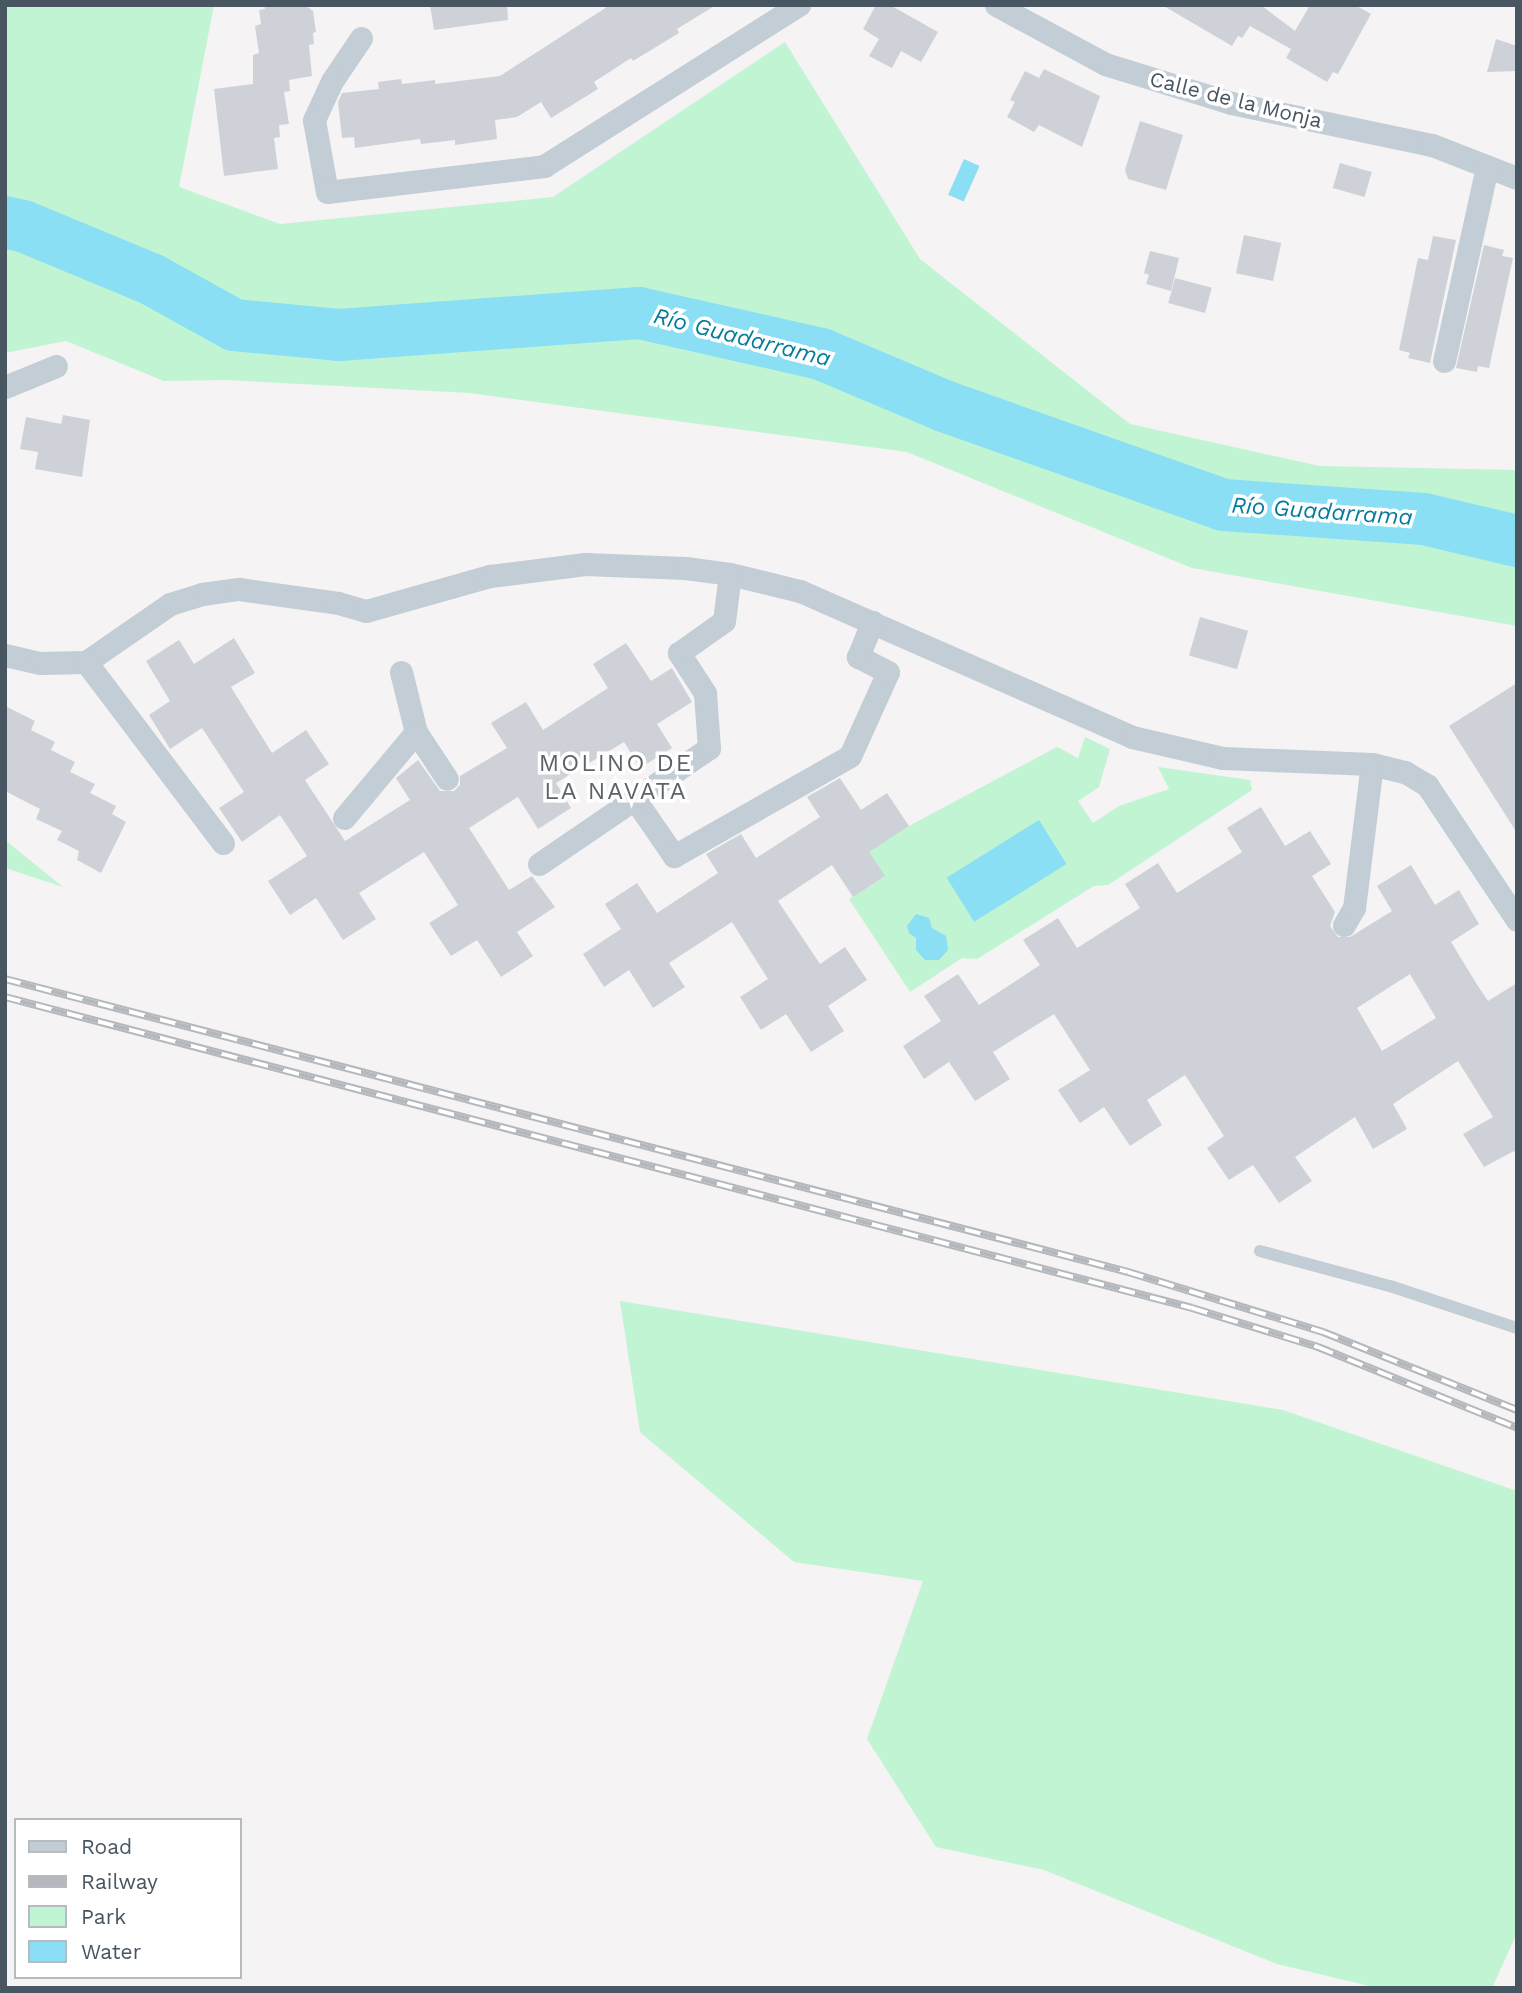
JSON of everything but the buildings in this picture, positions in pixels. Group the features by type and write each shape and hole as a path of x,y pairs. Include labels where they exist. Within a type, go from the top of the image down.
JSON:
{"street":[{"path":"361,38 332,80 314,120 327,192 544,166 799,5"},
{"name":"Calle de la Monja","path":"996,5 1105,64 1231,103 1432,145 1517,178"},
{"path":"1444,361 1487,166"},
{"path":"5,387 56,366"},
{"path":"6,656 40,663 86,662 170,604 202,594 239,589 338,603 366,611 490,576 585,564 685,568 730,573 800,591 1132,737 1223,758 1373,764 1405,772 1427,785 1517,920"},
{"path":"539,864 636,801 709,748 705,693 679,653 724,621 730,573"},
{"path":"636,801 674,856 850,756 888,672 858,657 872,622"},
{"path":"86,662 223,843"},
{"path":"401,671 416,732 447,779"},
{"path":"344,818 416,732"},
{"path":"1344,925 1354,908 1373,764"}],"lane":[{"path":"1260,1251 1390,1286 1517,1328"}],"green space":[{"path":"5,5 214,5 179,187 280,224 553,197 785,42 920,259 1130,424 1320,466 1517,470 1517,626 1192,568 907,452 469,393 226,380 164,381 66,341 5,353"},
{"path":"1085,737 1110,749 1099,787 1078,801 1093,823 1119,806 1169,789 1158,767 1250,780 1252,790 1108,885 1094,886 977,959 962,958 910,992 849,899 884,877 868,852 909,826 1057,747 1078,758"},
{"path":"5,840 63,887 5,868"},
{"path":"620,1301 1283,1410 1517,1491 1517,1933 1492,1988 1378,1988 1277,1964 1044,1870 936,1847 867,1739 923,1581 794,1562 640,1432"}],"water":[{"path":"964,159 980,166 964,202 948,195"},
{"path":"1039,820 1067,864 974,922 947,878"},
{"path":"916,914 929,918 932,928 946,936 948,950 939,960 925,960 916,950 916,938 909,933 907,926"}],"waterway":[{"name":"Río Guadarrama","path":"5,222 23,226 151,279 234,325 339,335 639,313 821,354 944,406 1223,505 1424,519 1517,541"}],"railway":[{"path":"5,979 1128,1272 1323,1332 1517,1410"},
{"path":"5,997 1192,1308 1318,1347 1517,1428"}],"district":[{"name":"MOLINO DE LA NAVATA","path":"616,778"}]}
